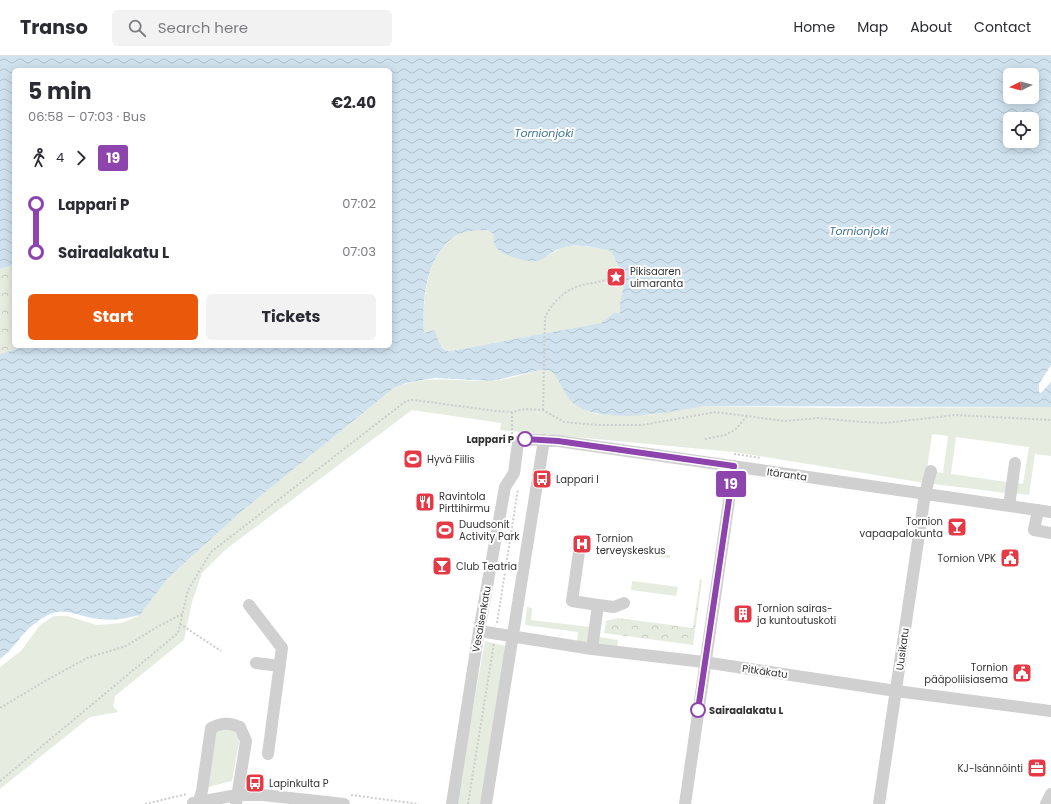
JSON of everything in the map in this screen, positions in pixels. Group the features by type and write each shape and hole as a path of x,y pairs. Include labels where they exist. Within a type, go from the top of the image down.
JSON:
{"street":[{"name":"Itäranta","path":"517,439 544,440 1051,512"},
{"name":"Vesaisenkatu","path":"452,804 479,631 505,487 514,473 518,444 517,439"},
{"path":"486,804 514,637 544,440"},
{"path":"1009,506 1015,463"},
{"path":"685,804 704,662 734,466"},
{"name":"Uusikatu","path":"879,804 925,494 931,471"},
{"path":"1038,510 1034,530 1051,532"},
{"path":"579,552 572,601 614,607 624,603"},
{"path":"249,605 282,648 268,754"},
{"path":"592,649 598,605"},
{"name":"Pitkäkatu","path":"479,631 592,649 704,662 896,691 1051,711"},
{"path":"256,663 280,666"},
{"path":"195,803 202,790 211,728 219,724 230,723 240,726 245,735 246,741 237,799"},
{"path":"1046,804 1051,794"},
{"path":"195,803 264,795 341,804"}],"path":[{"path":"543,410 545,318 549,308 576,287 610,279 616,276"},
{"path":"0,781 178,633 188,590 210,552 406,401 414,400 496,411 512,412 525,408 543,410 564,422 598,425 642,425 716,412 785,421 818,418 885,423 955,415 1051,420"},
{"path":"512,412 517,439"},
{"path":"705,439 725,435 735,430 747,416"},
{"path":"0,708 87,658 126,646 182,614"},
{"path":"180,624 221,651"}],"green space":[{"path":"488,230 494,235 506,255 524,260 538,259 569,246 588,246 611,251 625,280 620,303 620,314 615,312 602,323 451,351 441,346 424,334 425,294 432,266 438,254 447,243 457,235 468,231"},
{"path":"12,266 12,348 20,348 0,354 0,269"},
{"path":"540,370 551,371 559,379 565,392 583,409 597,414 650,415 705,406 834,408 1051,407 1051,456 1035,454 1029,495 1014,493 1016,483 1023,484 1029,447 956,437 951,474 1007,482 1006,493 934,484 936,472 943,473 948,436 932,434 925,483 734,452 500,430 501,423 412,410 225,550 202,573 192,602 184,640 115,696 113,706 118,712 90,717 0,789 0,667 21,651 40,625 54,616 67,616 97,625 122,623 140,615 168,578 242,511 394,388 419,381 431,380 491,381"},
{"path":"641,551 670,555 670,558 641,554"},
{"path":"700,579 702,580 693,645 604,633 606,621 618,618 693,628"},
{"path":"632,581 678,587 676,596 631,590"},
{"path":"527,607 532,608 531,620 590,627 588,644 577,643 578,632 525,625"},
{"path":"599,637 618,640 617,648 597,645"},
{"path":"485,641 506,646 480,804 456,804"},
{"path":"223,728 235,730 240,737 232,781 208,787 216,732"}],"water":[{"name":"Tornionjoki","path":"0,56 1051,56 1051,365 1039,384 1039,392 1041,393 1051,382 1051,407 705,406 656,414 618,416 585,410 573,403 551,371 540,370 492,381 435,378 406,383 394,388 242,511 168,578 140,615 110,620 67,612 53,613 44,617 29,628 0,659 0,354 20,348 392,348 392,68 12,68 12,266 0,269","holes":["488,230 494,235 495,246 500,252 529,261 538,261 558,249 570,246 588,246 611,251 625,280 620,303 620,314 615,312 601,323 451,351 444,349 438,341 435,330 424,333 425,293 432,266 438,254 446,244 457,235 468,231"]}],"bus line":[{"name":"19","path":"525,439 558,441 734,466 698,710"}],"place":[{"name":"Pikisaaren uimaranta","path":"616,277"},
{"name":"Lappari P","path":"525,439"},
{"name":"Hyvä Fiilis","path":"413,459"},
{"name":"Lappari I","path":"542,479"},
{"name":"Ravintola Pirttihirmu","path":"425,502"},
{"name":"Tornion vapaapalokunta","path":"957,527"},
{"name":"Duudsonit Activity Park","path":"445,530"},
{"name":"Tornion terveyskeskus","path":"582,544"},
{"name":"Tornion VPK","path":"1010,558"},
{"name":"Club Teatria","path":"442,566"},
{"name":"Tornion sairas- ja kuntoutuskoti","path":"743,614"},
{"name":"Tornion pääpoliisiasema","path":"1022,673"},
{"name":"Sairaalakatu L","path":"698,710"},
{"name":"KJ-Isännöinti","path":"1037,768"},
{"name":"Lapinkulta P","path":"255,783"}]}
